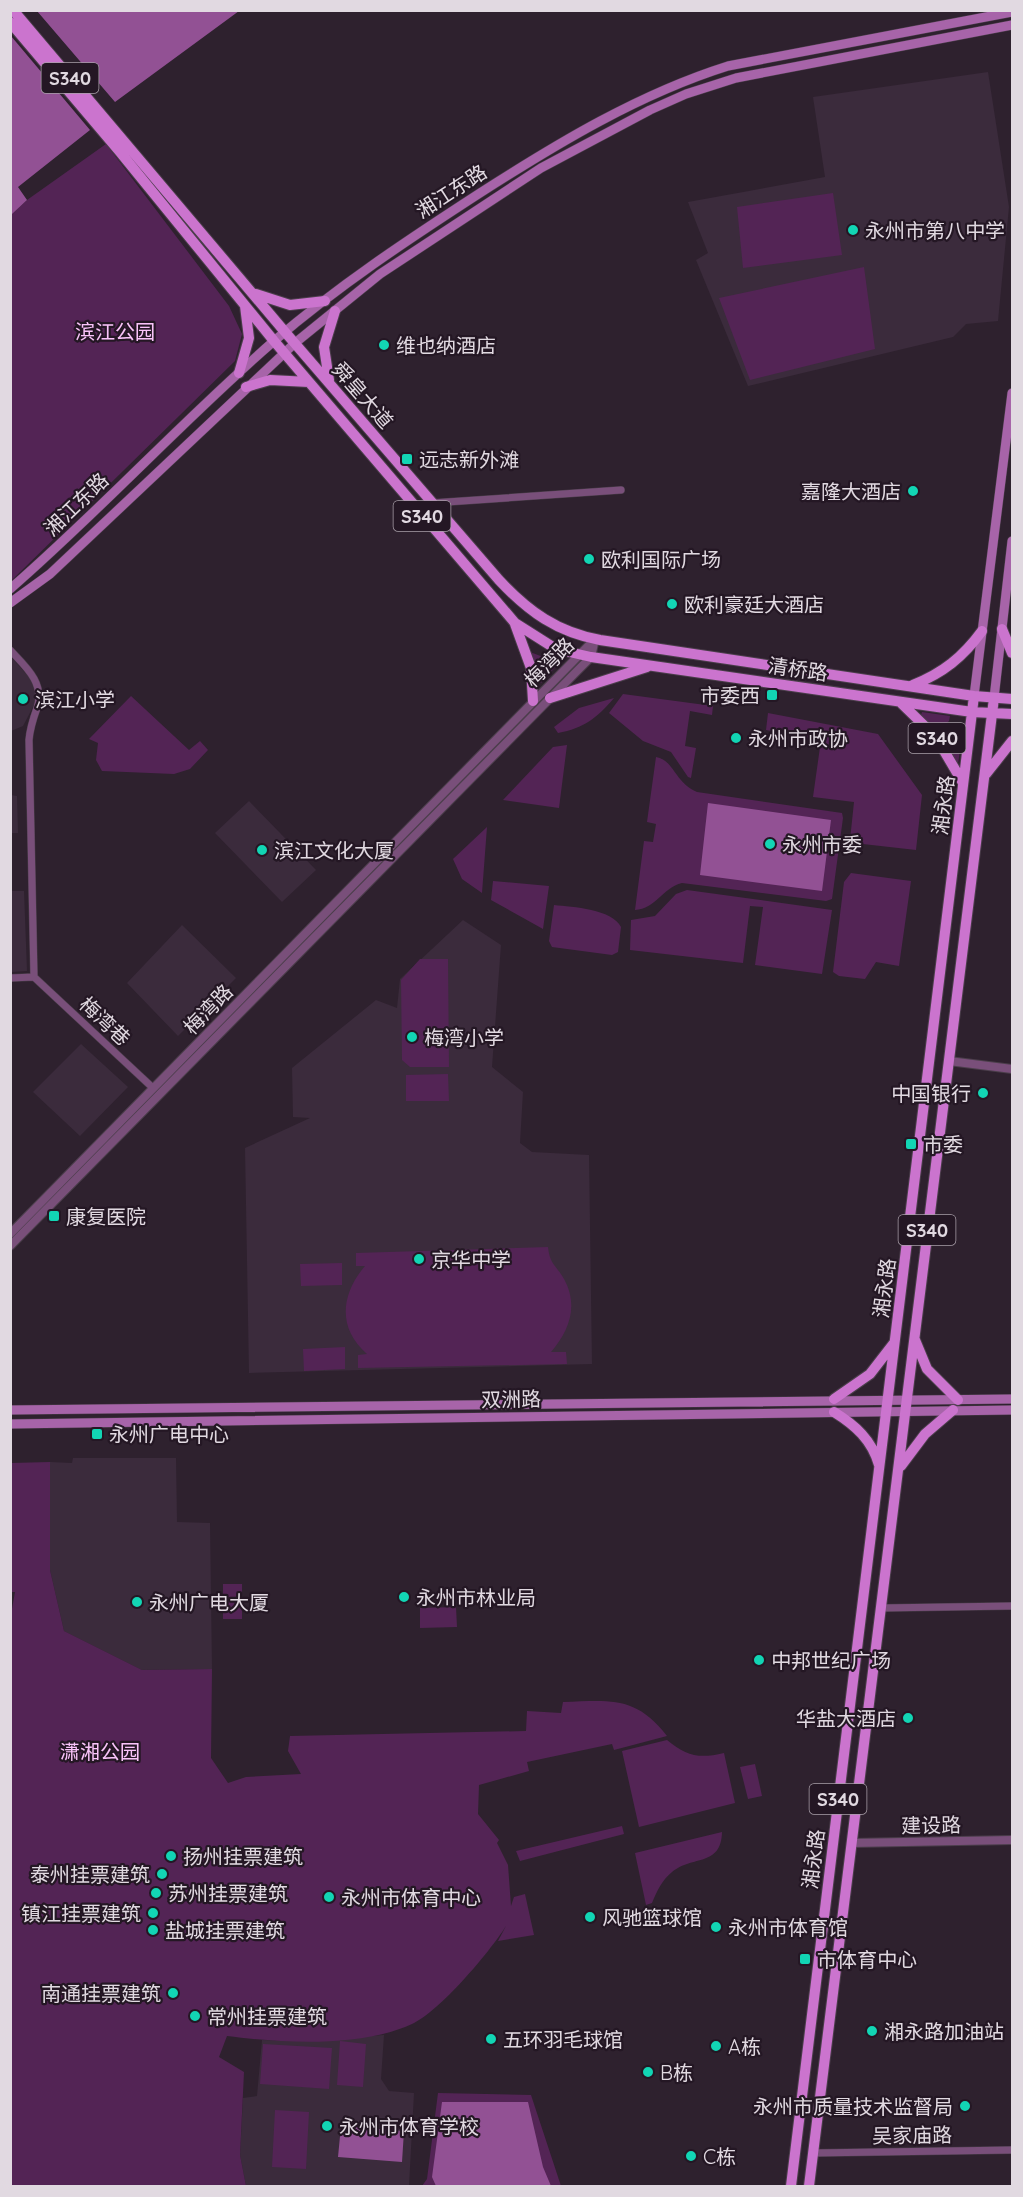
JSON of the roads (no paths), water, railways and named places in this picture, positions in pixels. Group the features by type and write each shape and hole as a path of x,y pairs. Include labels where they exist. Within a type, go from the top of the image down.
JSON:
{"main road":[{"name":"S340","path":"13,10 123,148"},
{"name":"湘江东路","path":"10,589 274,341 370,266 534,158 647,96 683,80 728,66 1012,12"},
{"name":"S340","path":"10,22 123,148"},
{"name":"湘江东路","path":"10,603 50,574 295,343 380,274 542,168 686,94 736,78 1009,28"},
{"name":"舜皇大道","path":"123,148 254,293 499,580 531,611 550,624 571,633 595,639"},
{"name":"舜皇大道","path":"123,148 274,341 515,623 556,649 585,656"},
{"path":"254,293 290,305 325,301"},
{"path":"239,373 249,338 244,302"},
{"path":"330,383 324,347 335,311"},
{"path":"246,387 270,380 309,382"},
{"name":"湘永路","path":"791,2187 890,1399 1012,393"},
{"path":"217,395 227,405"},
{"name":"湘永路","path":"809,2187 1012,541"},
{"path":"515,623 542,699 652,666"},
{"path":"1002,629 1012,653"},
{"path":"900,702 908,686 936,676 951,665 967,653 982,631"},
{"name":"清桥路","path":"595,639 974,696 1012,699"},
{"name":"清桥路","path":"585,656 972,712 1012,714"},
{"name":"S340","path":"900,702 936,738 963,784"},
{"path":"984,777 1012,741"},
{"path":"904,1276 921,1278"},
{"path":"897,1472 925,1434 955,1405 927,1369 914,1336"},
{"path":"834,1399 870,1374 897,1337"},
{"name":"双洲路","path":"10,1410 906,1399 1012,1410"},
{"name":"双洲路","path":"10,1424 905,1411 1012,1399"},
{"path":"785,1400 785,1413"},
{"path":"834,1412 854,1426 869,1441 880,1469"},
{"path":"878,1491 895,1493"}],"street":[{"path":"432,503 621,490"},
{"name":"梅湾路","path":"10,1234 585,656 595,639"},
{"path":"10,650 31,673 39,689 29,740 34,977 10,978"},
{"name":"梅湾路","path":"10,1246 542,699"},
{"name":"梅湾巷","path":"34,977 153,1088"},
{"path":"949,1061 1012,1069"},
{"path":"881,1608 1012,1606"},
{"name":"建设路","path":"851,1843 1012,1840"},
{"name":"吴家庙路","path":"813,2153 1012,2150"}],"place":[{"name":"永州市第八中学","path":"853,230"},
{"name":"维也纳酒店","path":"384,345"},
{"name":"远志新外滩","path":"407,459"},
{"name":"嘉隆大酒店","path":"913,491"},
{"name":"欧利国际广场","path":"589,559"},
{"name":"欧利豪廷大酒店","path":"672,604"},
{"name":"市委西","path":"772,695"},
{"name":"滨江小学","path":"23,699"},
{"name":"永州市政协","path":"736,738"},
{"name":"永州市委","path":"770,844"},
{"name":"滨江文化大厦","path":"262,850"},
{"name":"梅湾小学","path":"412,1037"},
{"name":"中国银行","path":"983,1093"},
{"name":"市委","path":"911,1144"},
{"name":"康复医院","path":"54,1216"},
{"name":"京华中学","path":"419,1259"},
{"name":"永州广电中心","path":"97,1434"},
{"name":"永州市林业局","path":"404,1597"},
{"name":"永州广电大厦","path":"137,1602"},
{"name":"中邦世纪广场","path":"759,1660"},
{"name":"华盐大酒店","path":"908,1718"},
{"name":"扬州挂票建筑","path":"171,1856"},
{"name":"泰州挂票建筑","path":"162,1874"},
{"name":"苏州挂票建筑","path":"156,1893"},
{"name":"永州市体育中心","path":"329,1897"},
{"name":"镇江挂票建筑","path":"153,1913"},
{"name":"风驰篮球馆","path":"590,1917"},
{"name":"永州市体育馆","path":"716,1927"},
{"name":"盐城挂票建筑","path":"153,1930"},
{"name":"市体育中心","path":"805,1959"},
{"name":"南通挂票建筑","path":"173,1993"},
{"name":"常州挂票建筑","path":"195,2016"},
{"name":"湘永路加油站","path":"872,2031"},
{"name":"五环羽毛球馆","path":"491,2039"},
{"name":"A栋","path":"716,2046"},
{"name":"B栋","path":"648,2072"},
{"name":"永州市质量技术监督局","path":"965,2106"},
{"name":"永州市体育学校","path":"327,2126"},
{"name":"C栋","path":"691,2156"}],"park label":[{"name":"滨江公园","path":"115,331"},
{"name":"潇湘公园","path":"100,1751"}]}
